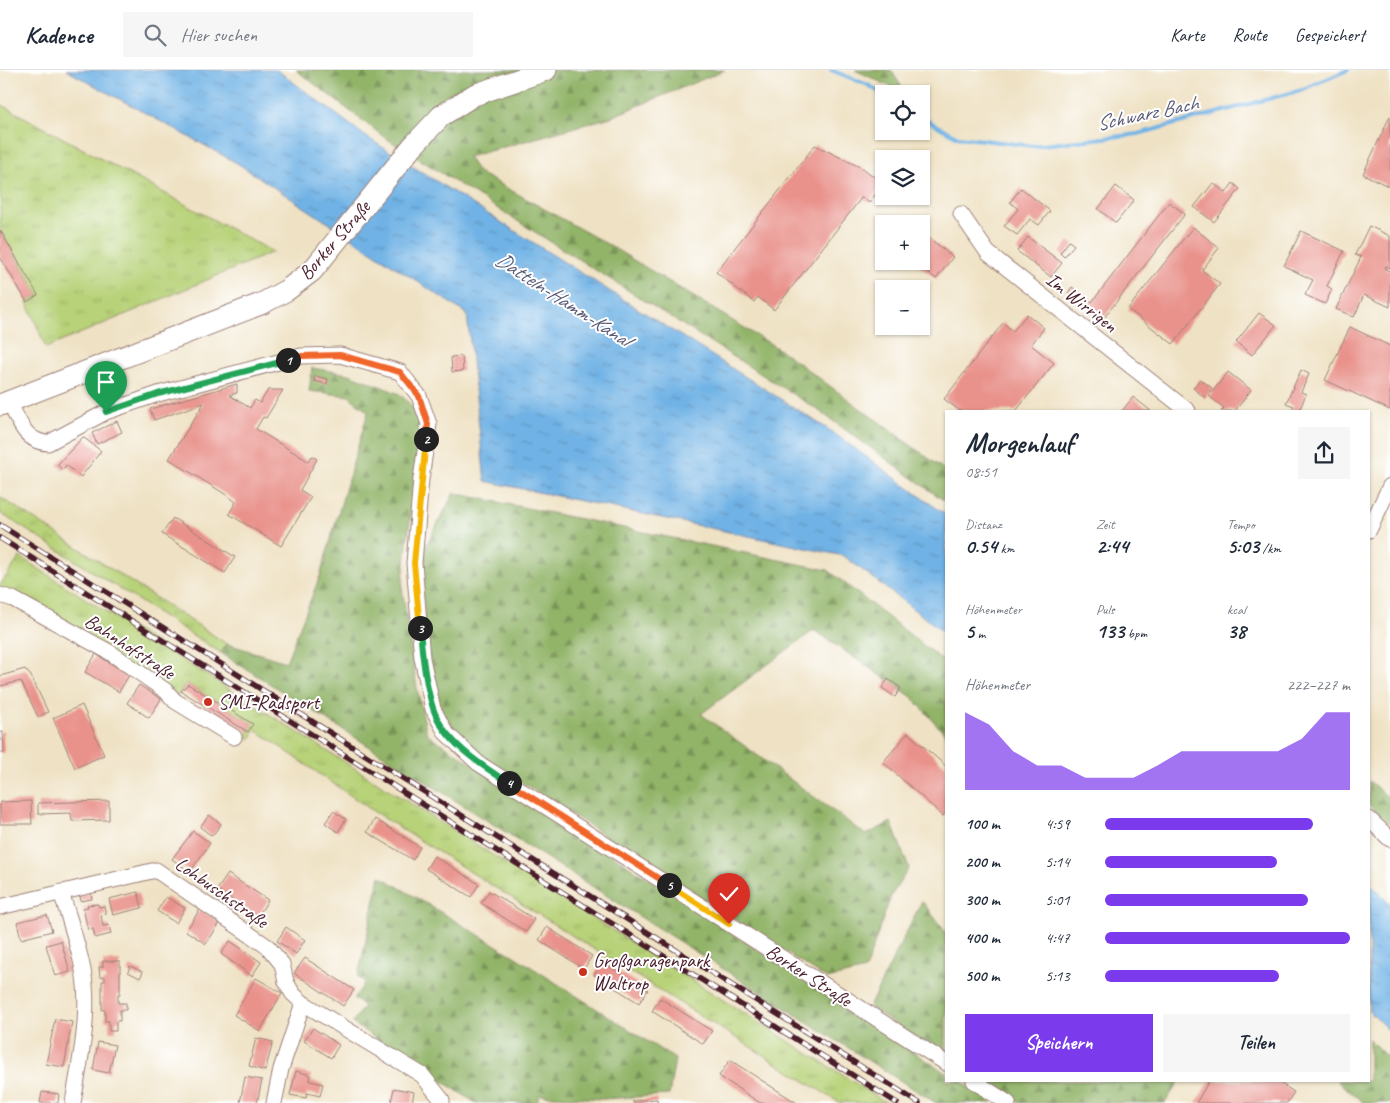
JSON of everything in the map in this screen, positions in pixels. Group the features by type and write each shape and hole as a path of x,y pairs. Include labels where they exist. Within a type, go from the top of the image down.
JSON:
{"street":[{"name":"Borker Straße","path":"546,70 474,95 441,116 412,147 312,270 288,290 263,303 4,403 22,429 40,442 48,443 114,409 158,394 301,356 340,355 400,372 419,396 428,424 414,563 422,658 433,710 446,732 478,763 945,1062"},
{"name":"Im Wirrigen","path":"961,214 988,254 1187,410"},
{"path":"1370,528 1390,486"},
{"name":"Bahnhofstraße","path":"0,595 13,598 111,653 166,691 175,702 234,737"},
{"path":"1370,820 1390,839"},
{"name":"Lohbuschstraße","path":"0,907 156,870 268,947 282,964 286,982 293,994 303,1003 422,1075 442,1100 442,1103"},
{"path":"61,892 83,970 86,1002 84,1034 73,1103"},
{"path":"274,1103 281,1069 303,1003"},
{"path":"976,1082 1008,1103"}],"green space":[{"path":"296,70 725,70 611,117 468,157 478,172 609,245 782,351 945,470 945,501 815,408 384,137"},
{"path":"855,70 891,70 900,85 887,85"},
{"path":"0,104 273,252 46,348 27,302 39,295 0,230"},
{"path":"312,368 349,374 400,394 413,407 421,427 402,588 417,688 427,734 945,1072 945,1082 962,1082 993,1103 936,1103 221,653 227,644 286,662 320,576 368,412 349,396 309,391"},
{"path":"454,493 828,570 945,662 945,734 912,697 814,630 701,714 866,835 891,822 909,868 891,896 865,970 827,979 469,748 438,707 424,629 423,551"},
{"path":"0,497 227,644 221,653 0,513"},
{"path":"20,557 887,1103 840,1103 373,811 256,730 250,739 246,737 253,724 188,684 186,683 177,697 0,590 0,585"},
{"path":"1370,782 1390,799 1390,824 1370,806"},
{"path":"380,876 514,956 675,1059 669,1095 602,1099 539,1095 537,1103 476,1103 352,1023 364,1006 354,999 365,982 358,977"},
{"path":"922,901 945,932 945,1055 869,1007"},
{"path":"1370,1040 1390,1060 1390,1103 1364,1103 1338,1082 1370,1082"},
{"path":"988,1082 1178,1082 1165,1103 1020,1103"}],"water":[{"name":"Datteln-Hamm-Kanal","path":"66,70 277,70 368,138 831,431 945,514 945,633 844,556 485,481 467,314 237,163"},
{"path":"1370,884 1390,903 1390,1032 1370,1012"}],"building":[{"path":"1390,116 1390,187 1363,174"},
{"path":"815,145 864,169 875,178 875,195 869,203 862,197 774,310 758,297 754,302 716,272"},
{"path":"1213,183 1226,193 1233,183 1240,189 1214,222 1194,207"},
{"path":"1116,186 1134,200 1116,223 1098,209"},
{"path":"1021,188 1050,211 1039,225 1030,219 1017,235 1004,226 1018,209 1010,202"},
{"path":"1169,202 1185,214 1103,319 1068,293 1072,287 1092,302"},
{"path":"1369,226 1390,236 1390,268 1386,266 1385,269 1390,271 1390,307 1364,295 1354,317 1336,309 1361,257 1355,255"},
{"path":"1193,227 1219,248 1202,270 1220,284 1173,344 1128,309"},
{"path":"0,230 38,295 27,302 0,257"},
{"path":"1301,231 1344,251 1327,286 1332,289 1325,304 1305,295 1313,280 1284,266"},
{"path":"1028,237 1062,263 1051,277 1017,251"},
{"path":"930,239 953,257 936,279 924,270 930,270"},
{"path":"1069,241 1074,245 1064,257 1060,253"},
{"path":"1259,313 1276,325 1252,355 1236,342"},
{"path":"1027,314 1044,328 1031,345 1054,363 1017,410 959,410 944,399 1003,323 1013,331"},
{"path":"1350,327 1390,346 1390,410 1325,380"},
{"path":"462,356 463,371 452,372 451,357"},
{"path":"1301,370 1309,374 1301,392 1306,394 1300,409 1302,410 1292,410 1294,406 1286,403"},
{"path":"1228,372 1251,390 1236,410 1222,410 1224,408 1209,396"},
{"path":"315,376 328,379 327,384 314,381"},
{"path":"1200,379 1212,388 1205,398 1193,388"},
{"path":"237,384 237,393 229,395 250,408 255,400 260,403 268,390 283,390 266,418 263,417 256,429 308,461 312,456 317,459 300,490 311,497 281,546 229,514 236,502 169,459 204,403 154,420 150,409"},
{"path":"1133,397 1150,410 1123,410"},
{"path":"117,421 122,432 97,444 92,433"},
{"path":"83,437 101,451 81,477 66,465 63,470 57,465"},
{"path":"173,518 235,557 225,573 162,534"},
{"path":"96,654 129,675 119,692 85,672"},
{"path":"25,669 31,676 48,712 38,717 21,681 0,686 0,676"},
{"path":"888,679 901,688 895,697 882,688"},
{"name":"SMI-Radsport","path":"188,684 253,724 248,732 181,691"},
{"path":"139,685 161,699 149,718 127,703"},
{"path":"82,705 104,755 75,768 53,718"},
{"path":"0,732 3,732 4,753 0,753"},
{"path":"908,733 945,765 945,813 943,816 883,762"},
{"path":"31,801 32,824 0,824 0,802"},
{"path":"109,801 109,820 72,821 71,813 38,814 38,803"},
{"path":"333,811 346,819 338,832 325,823"},
{"path":"209,815 221,824 212,836 200,827"},
{"path":"375,819 420,847 413,860 367,832"},
{"path":"193,831 210,843 190,872 172,859"},
{"path":"434,856 479,884 471,897 426,869"},
{"path":"228,874 268,900 258,916 217,890"},
{"path":"489,891 534,919 526,932 481,903"},
{"path":"138,892 142,908 113,915 109,899"},
{"path":"91,893 92,899 81,901 80,896"},
{"path":"166,897 185,908 176,923 157,911"},
{"path":"98,904 99,907 104,906 106,914 101,915 103,926 109,925 111,934 95,938 93,929 88,930 83,908 88,907 87,905"},
{"path":"200,909 220,923 206,944 186,931"},
{"path":"47,915 52,931 21,939 17,922"},
{"path":"286,927 305,940 296,954 277,941"},
{"path":"547,927 592,956 584,969 539,940"},
{"path":"61,941 70,972 55,976 46,945"},
{"path":"230,941 261,962 252,976 221,954"},
{"path":"305,958 354,990 343,1006 294,973"},
{"path":"103,961 120,961 120,994 118,994 118,1003 126,1003 126,1010 120,1010 120,1021 116,1021 116,1031 109,1031 109,1021 105,1021 105,1010 102,1010 102,981 105,981 105,977 100,977 99,967 103,967"},
{"path":"602,962 648,990 639,1003 594,975"},
{"path":"130,966 143,972 140,978 128,972"},
{"path":"256,978 282,993 260,1031 234,1015"},
{"path":"660,998 712,1031 703,1044 652,1011"},
{"path":"55,1019 72,1022 64,1067 46,1064"},
{"path":"313,1028 339,1045 331,1058 304,1041"},
{"path":"256,1038 273,1042 265,1071 249,1066"},
{"path":"98,1042 115,1045 109,1073 93,1070"},
{"path":"730,1060 797,1103 760,1103 719,1076"},
{"path":"296,1071 311,1075 310,1081 323,1084 320,1096 307,1093 306,1098 290,1095"},
{"path":"245,1077 262,1080 257,1103 240,1103"},
{"path":"1208,1082 1279,1082 1294,1092 1287,1103 1196,1103"},
{"path":"394,1088 414,1092 412,1103 391,1103"},
{"path":"42,1092 59,1094 58,1103 40,1103"},
{"path":"657,1099 658,1103 633,1103 633,1101"}],"waterway":[{"name":"Schwarz Bach","path":"831,70 875,89"},
{"name":"Schwarz Bach","path":"930,122 958,137 1033,146 1138,134 1298,91 1348,70"}],"railway":[{"path":"0,525 919,1103"},
{"path":"0,538 897,1103"}],"place":[{"name":"SMI-Radsport","path":"208,702"},
{"name":"Großgaragenpark Waltrop","path":"583,972"}],"route":[{"path":"106,412 158,394 301,356 340,355 400,372 419,396 428,424 414,563 422,658 433,710 446,732 478,763 729,924"}]}
